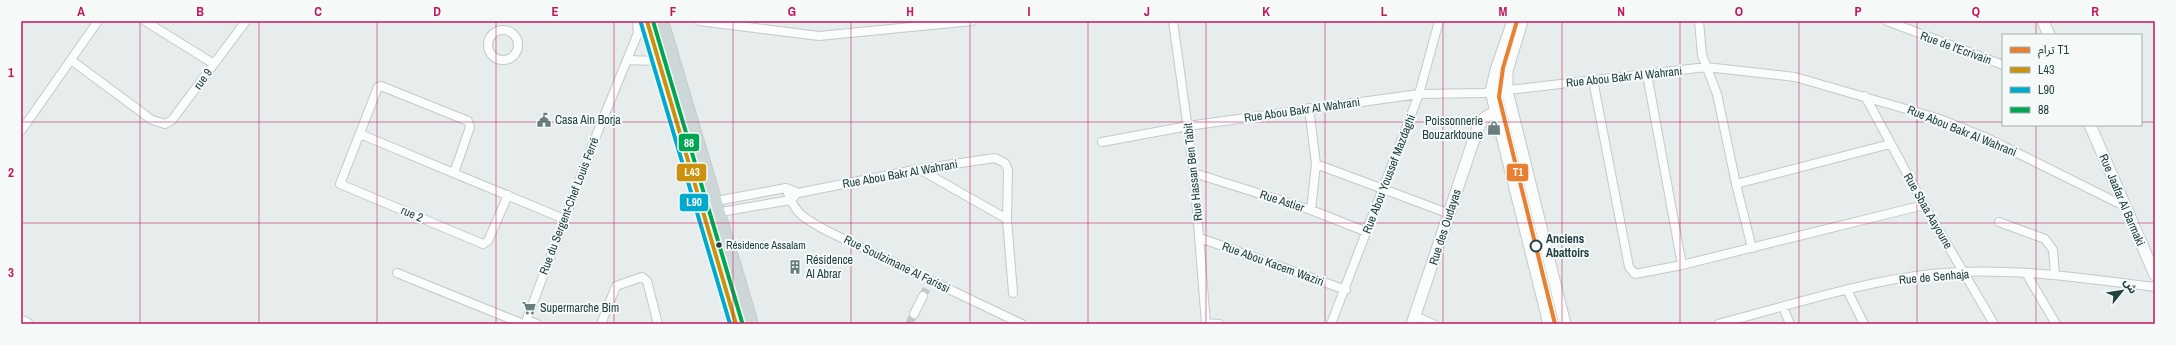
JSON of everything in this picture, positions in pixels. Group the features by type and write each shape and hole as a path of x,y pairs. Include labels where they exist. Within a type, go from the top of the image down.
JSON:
{"main road":[{"path":"647,21 657,61 736,324"},
{"path":"662,21 752,324"}],"street":[{"path":"21,130 98,21"},
{"path":"145,21 214,64"},
{"name":"rue 9","path":"71,60 152,120 165,124 172,120 246,21"},
{"path":"506,30 508,21"},
{"name":"Rue du Sergent-Chef Louis Ferré","path":"525,323 564,219 628,60 638,33 637,21"},
{"path":"698,21 819,36 972,21"},
{"name":"Rue Hassan Ben Tabit","path":"1173,21 1194,173 1206,323"},
{"name":"Rue Abou Youssef Mazdaghi","path":"1331,324 1346,290 1419,94 1439,21"},
{"path":"1513,21 1496,70 1492,92 1549,324"},
{"path":"1522,21 1506,71 1507,91 1565,324"},
{"path":"1699,21 1702,55 1717,94 1736,184 1752,248"},
{"name":"Rue de l'Ecrivain","path":"1887,21 2002,65"},
{"path":"2043,21 2049,34"},
{"path":"628,60 657,61"},
{"name":"Rue Abou Bakr Al Wahrani","path":"1102,142 1188,126 1309,108 1419,94 1507,91 1706,67 1795,77 1937,118 1987,138 2124,206"},
{"path":"1647,74 1682,265"},
{"path":"1593,80 1629,267 1635,274 1682,265 1924,205"},
{"path":"454,173 470,127 468,121 379,86 360,134 564,219"},
{"name":"Rue Sbaa Aayoune","path":"1865,96 1924,205 1994,324"},
{"path":"1309,108 1316,164 1311,210"},
{"name":"Rue des Oudayas","path":"1413,320 1450,214 1477,130 1482,119 1497,116"},
{"name":"Rue Jaafar Al Barmaki","path":"2090,126 2155,275"},
{"name":"rue 2","path":"360,134 340,183 483,244 488,242 508,195"},
{"path":"1736,184 1890,144"},
{"name":"Rue Abou Bakr Al Wahrani","path":"790,200 798,193 919,169 995,158 1002,160 1008,170 1007,219"},
{"path":"1316,164 1384,188 1450,214"},
{"path":"919,169 1007,219 1013,293"},
{"name":"Rue Astier","path":"1194,173 1311,210 1367,232"},
{"path":"702,210 786,188 798,193"},
{"name":"Rue Soulzimane Al Farissi","path":"786,188 795,210 815,224 930,282 1022,324"},
{"path":"702,210 716,206 790,200"},
{"path":"1999,222 2046,239 2053,250 2055,275"},
{"name":"Rue Abou Kacem Waziri","path":"1200,238 1346,290"},
{"path":"397,273 525,323 537,324"},
{"name":"Rue de Senhaja","path":"1718,324 1847,290 1919,276 1965,273 2026,273 2087,277 2155,287"},
{"path":"2026,273 2056,324"},
{"path":"601,324 616,286 642,277 647,281 658,324"},
{"path":"1847,290 1864,324"},
{"path":"914,314 923,296"},
{"path":"1783,307 1790,324"},
{"path":"1413,320 1433,324"},
{"path":"21,321 27,324"},
{"path":"1206,323 1219,324"}],"tunnel":[{"path":"923,296 929,283"},
{"path":"909,324 914,314"}],"tram line":[{"name":"T1","path":"1517,21 1503,68 1499,97 1555,324"}],"transit line":[{"name":"L43","path":"647,21 736,324"},
{"name":"88","path":"653,21 742,322"},
{"name":"L90","path":"641,23 730,324"}],"place":[{"name":"Casa Ain Borja","path":"544,120"},
{"name":"Poissonnerie Bouzarktoune","path":"1494,128"},
{"name":"Résidence Assalam","path":"719,245"},
{"name":"Anciens Abattoirs","path":"1536,246"},
{"name":"Résidence Al Abrar","path":"795,267"},
{"name":"Supermarche Bim","path":"529,308"}]}
